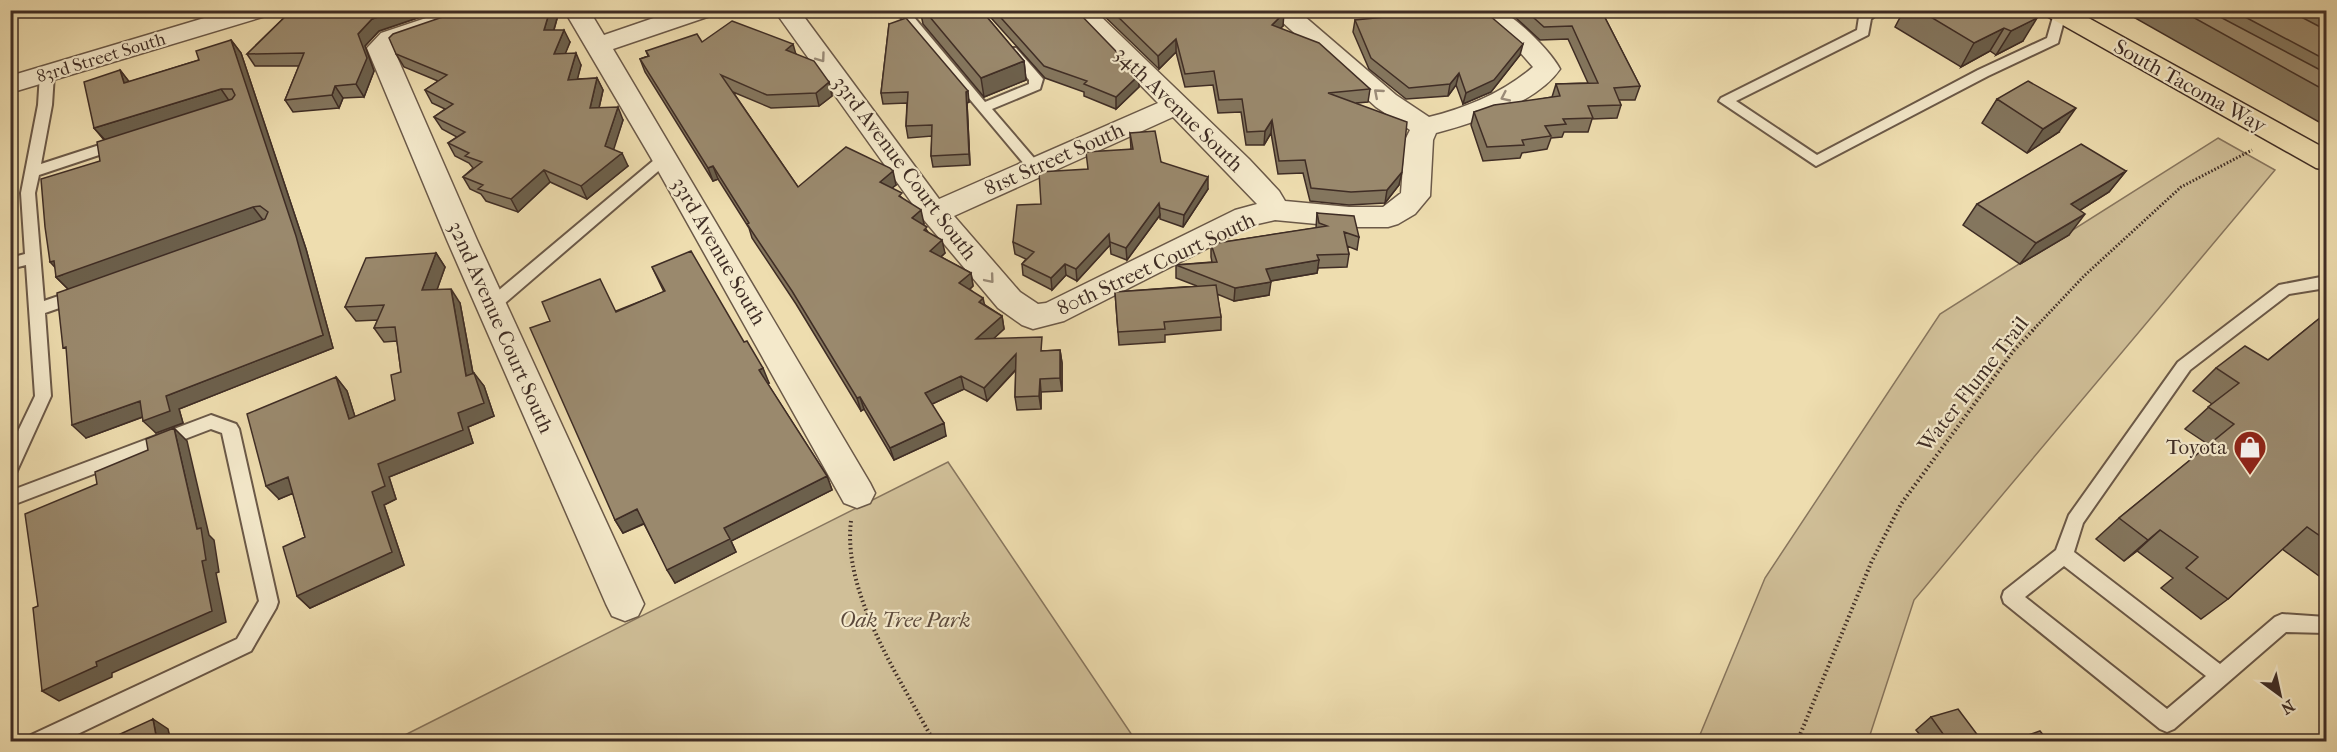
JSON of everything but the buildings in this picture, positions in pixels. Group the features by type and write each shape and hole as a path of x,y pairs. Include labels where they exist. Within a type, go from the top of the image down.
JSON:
{"main road":[{"name":"South Tacoma Way","path":"2058,12 2324,157"}],"street":[{"name":"83rd Street South","path":"10,85 232,14 260,10"},
{"name":"32nd Avenue Court South","path":"477,10 390,39 380,48 625,604"},
{"name":"33rd Avenue South","path":"576,10 665,158 857,494"},
{"path":"599,45 656,17 704,10"},
{"name":"33rd Avenue Court South","path":"786,10 934,213 1009,300 1033,317"},
{"name":"34th Avenue South","path":"1079,10 1246,174 1269,198 1275,210"},
{"path":"1281,10 1386,101 1425,127 1461,116 1527,87 1547,69 1544,62 1528,46 1481,10"},
{"name":"81st Street South","path":"934,213 1175,106"},
{"name":"80th Street Court South","path":"1033,317 1053,313 1245,217 1275,210 1376,218 1395,214 1415,196 1419,140 1425,127"}],"lane":[{"path":"901,10 1035,168"},
{"path":"1877,10 1865,17 1863,32 1726,100 1816,161 1983,73 2053,40 2058,12"},
{"path":"983,108 1035,86 1036,79 1005,45"},
{"path":"10,468 43,396 28,193 45,105 47,74"},
{"path":"32,172 134,140"},
{"path":"492,305 665,158"},
{"path":"10,264 32,256"},
{"path":"2326,282 2285,290 2184,366 2075,520 2064,555 2011,597 2167,722 2282,623 2326,625"},
{"path":"36,310 92,290"},
{"path":"10,499 211,422 230,429 268,602 244,645 38,741"},
{"path":"10,434 29,427"},
{"path":"2064,555 2220,675"}],"path":[{"name":"Water Flume Trail","path":"1797,741 1871,563 1901,504 2014,350 2084,276 2181,187 2282,136"},
{"path":"857,494 850,529 855,579 869,619 934,741"}],"green space":[{"path":"2218,138 2275,170 1914,600 1868,741 1697,742 1765,578 1940,314"},
{"name":"Oak Tree Park","path":"948,462 1136,741 391,742"}],"place":[{"name":"Toyota","path":"2250,476"}]}
